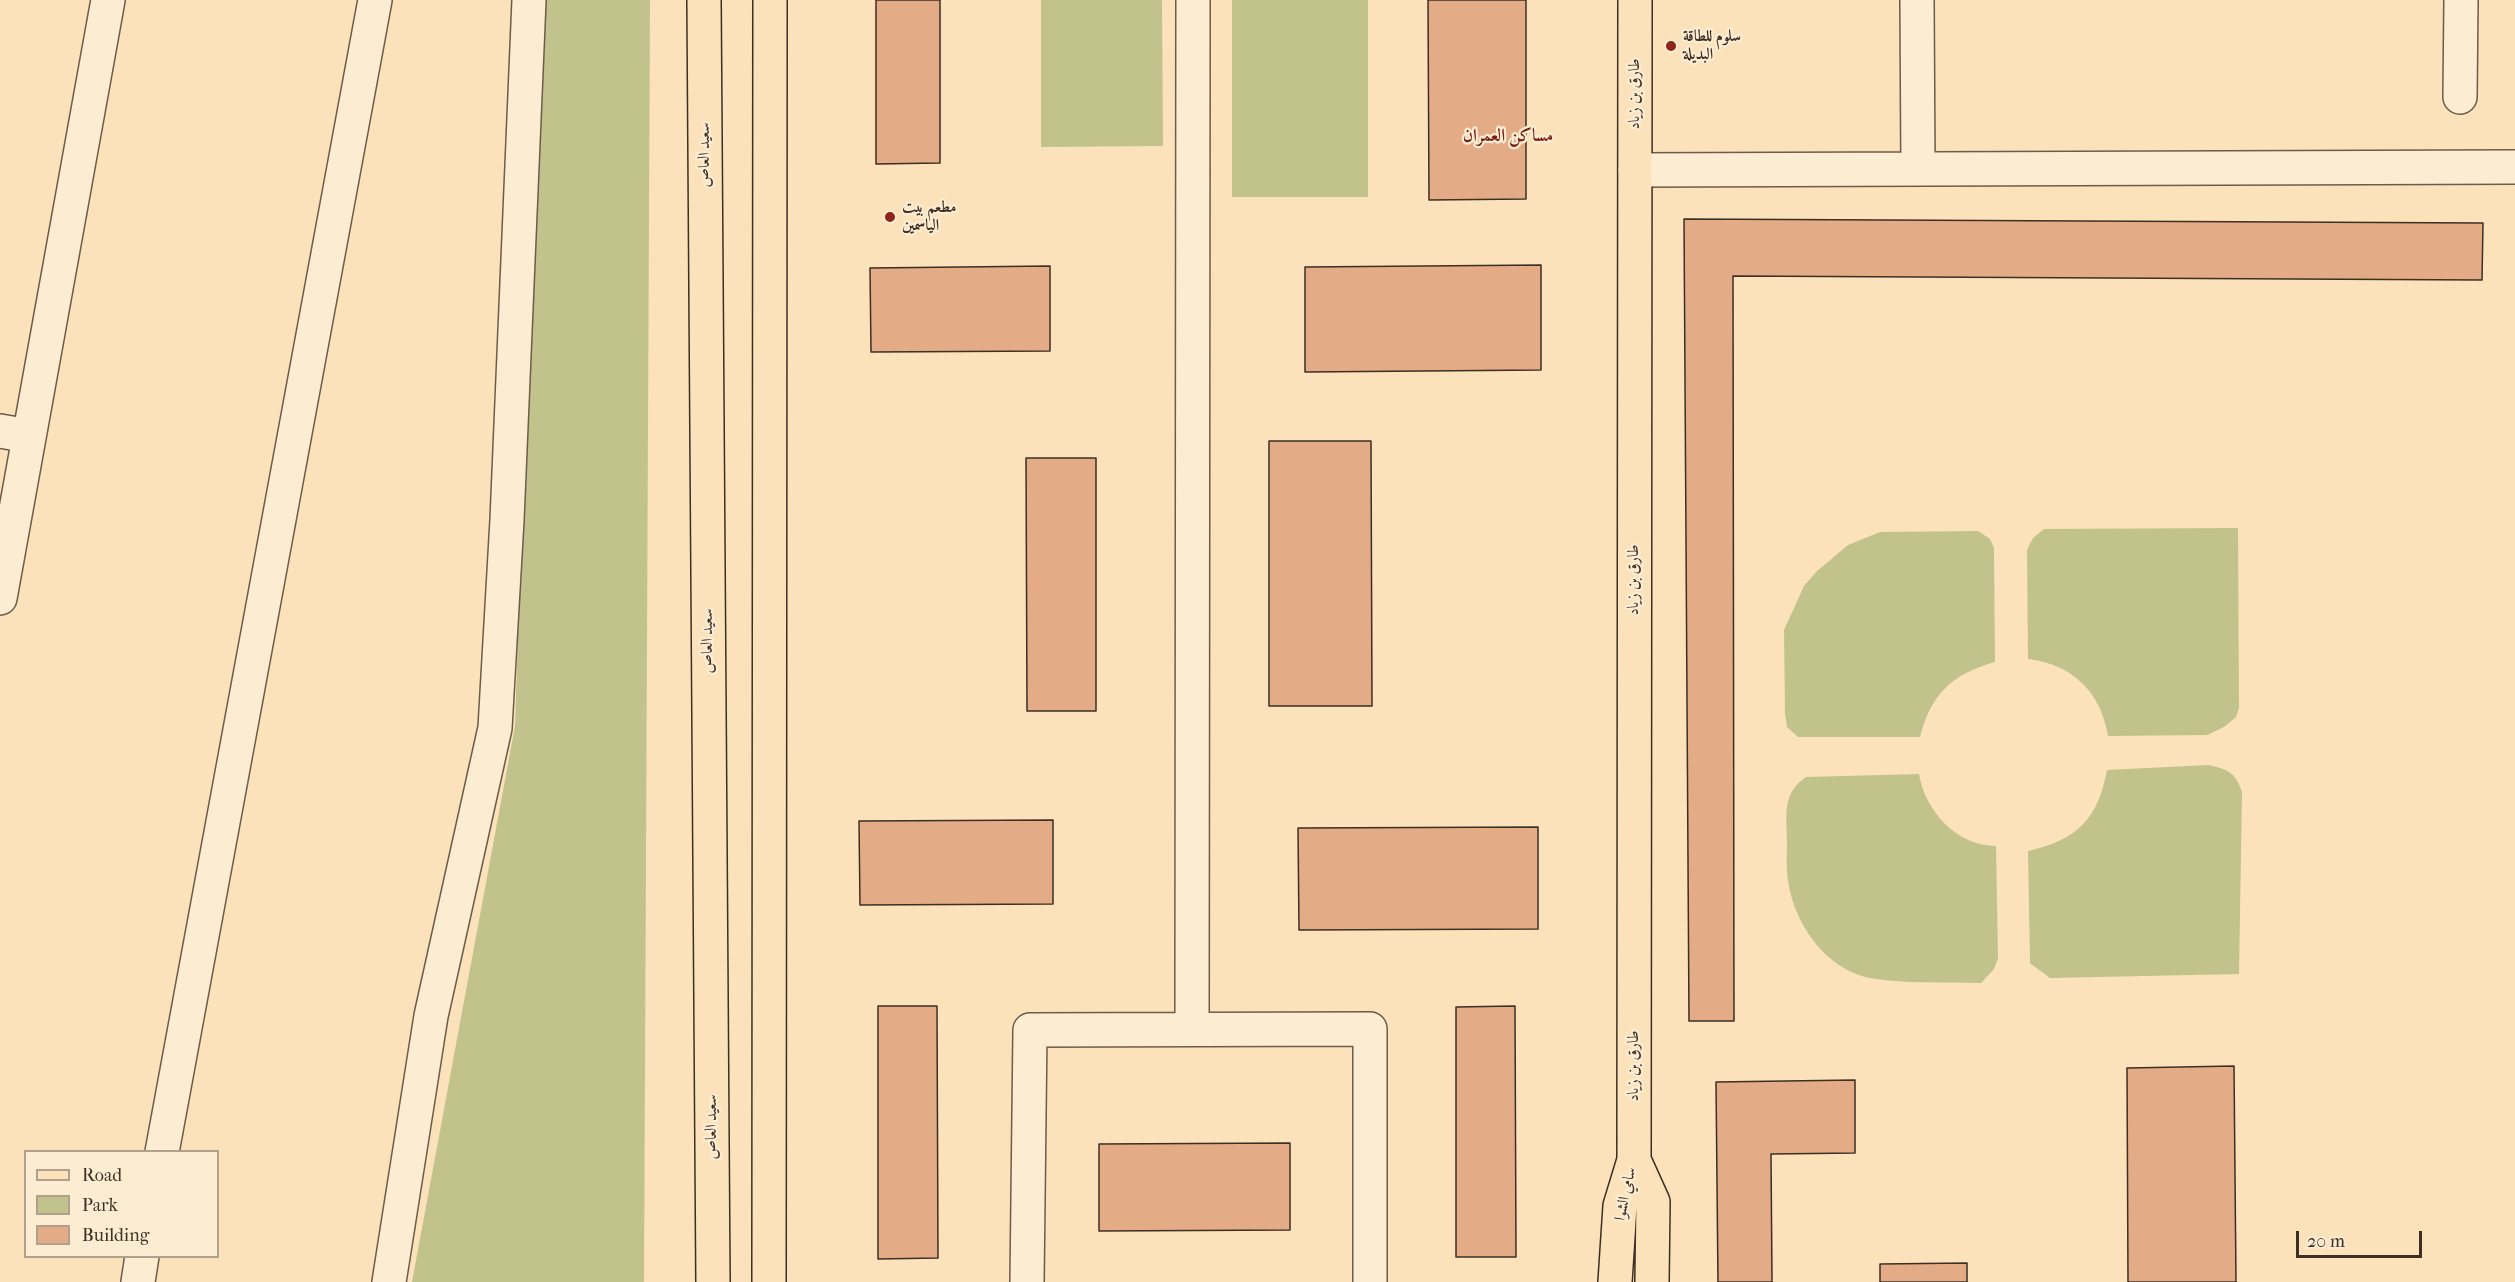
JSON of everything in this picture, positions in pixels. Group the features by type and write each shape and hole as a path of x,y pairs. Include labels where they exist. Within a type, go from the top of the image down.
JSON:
{"main road":[{"name":"سعيد العاص","path":"704,0 713,1282"},
{"path":"769,1282 770,0"},
{"name":"طارق بن زياد","path":"1634,1160 1635,0"},
{"name":"سامي الشوا","path":"1616,1282 1620,1206 1634,1160"},
{"name":"سامي الشوا","path":"1634,1160 1653,1202 1652,1282"}],"street":[{"path":"0,598 15,434 108,0"},
{"path":"162,1150 375,0"},
{"path":"389,1282 431,1016 495,728 529,0"},
{"path":"1192,0 1192,1029"},
{"path":"1917,0 1918,169"},
{"path":"2460,97 2461,0"},
{"path":"1635,170 2515,167"},
{"path":"1027,1282 1030,1030 1192,1029 1370,1029 1370,1282"},
{"path":"138,1282 142,1258"}],"green space":[{"path":"539,0 650,0 644,1282 412,1282 515,726"},
{"path":"1041,0 1162,0 1163,146 1041,147"},
{"path":"1232,0 1368,0 1368,197 1232,197"},
{"path":"2238,528 2239,708 2236,717 2224,727 2207,735 2108,736 2099,706 2082,683 2058,667 2028,659 2027,550 2033,538 2044,529"},
{"path":"1978,531 1990,539 1994,548 1995,662 1967,673 1946,688 1930,709 1920,737 1798,737 1787,727 1784,630 1804,586 1816,572 1848,545 1880,532"},
{"path":"2209,765 2234,776 2242,792 2239,974 2050,978 2030,963 2028,851 2060,841 2082,825 2098,802 2107,770"},
{"path":"1919,774 1928,801 1945,824 1968,840 1996,846 1998,958 1994,969 1981,983 1902,982 1859,975 1829,957 1816,944 1806,930 1792,897 1787,871 1786,815 1789,798 1798,784 1806,777"}],"building":[{"path":"876,0 940,0 940,163 876,164"},
{"path":"1428,0 1526,0 1526,199 1429,200"},
{"path":"1684,219 2483,223 2482,280 1733,276 1734,1021 1689,1021"},
{"path":"1541,265 1541,370 1305,372 1305,267"},
{"path":"1050,266 1050,351 871,352 870,268"},
{"path":"1269,441 1371,441 1372,706 1269,706"},
{"path":"1026,458 1096,458 1096,711 1027,711"},
{"path":"1053,820 1053,904 860,905 859,821"},
{"path":"1538,827 1538,929 1299,930 1298,828"},
{"path":"878,1006 937,1006 938,1258 878,1259"},
{"path":"1515,1006 1516,1257 1456,1257 1456,1007"},
{"path":"2234,1066 2236,1282 2128,1282 2127,1068"},
{"path":"1855,1080 1855,1153 1771,1154 1772,1282 1718,1282 1716,1082"},
{"path":"1290,1143 1290,1230 1099,1231 1099,1144"},
{"path":"1967,1263 1967,1282 1880,1282 1880,1264"}],"place":[{"name":"سلوم للطاقة البديلة","path":"1671,46"},
{"name":"مطعم بيت الياسمين","path":"890,217"}],"district":[{"name":"مساكن العمران","path":"1508,137"}]}
